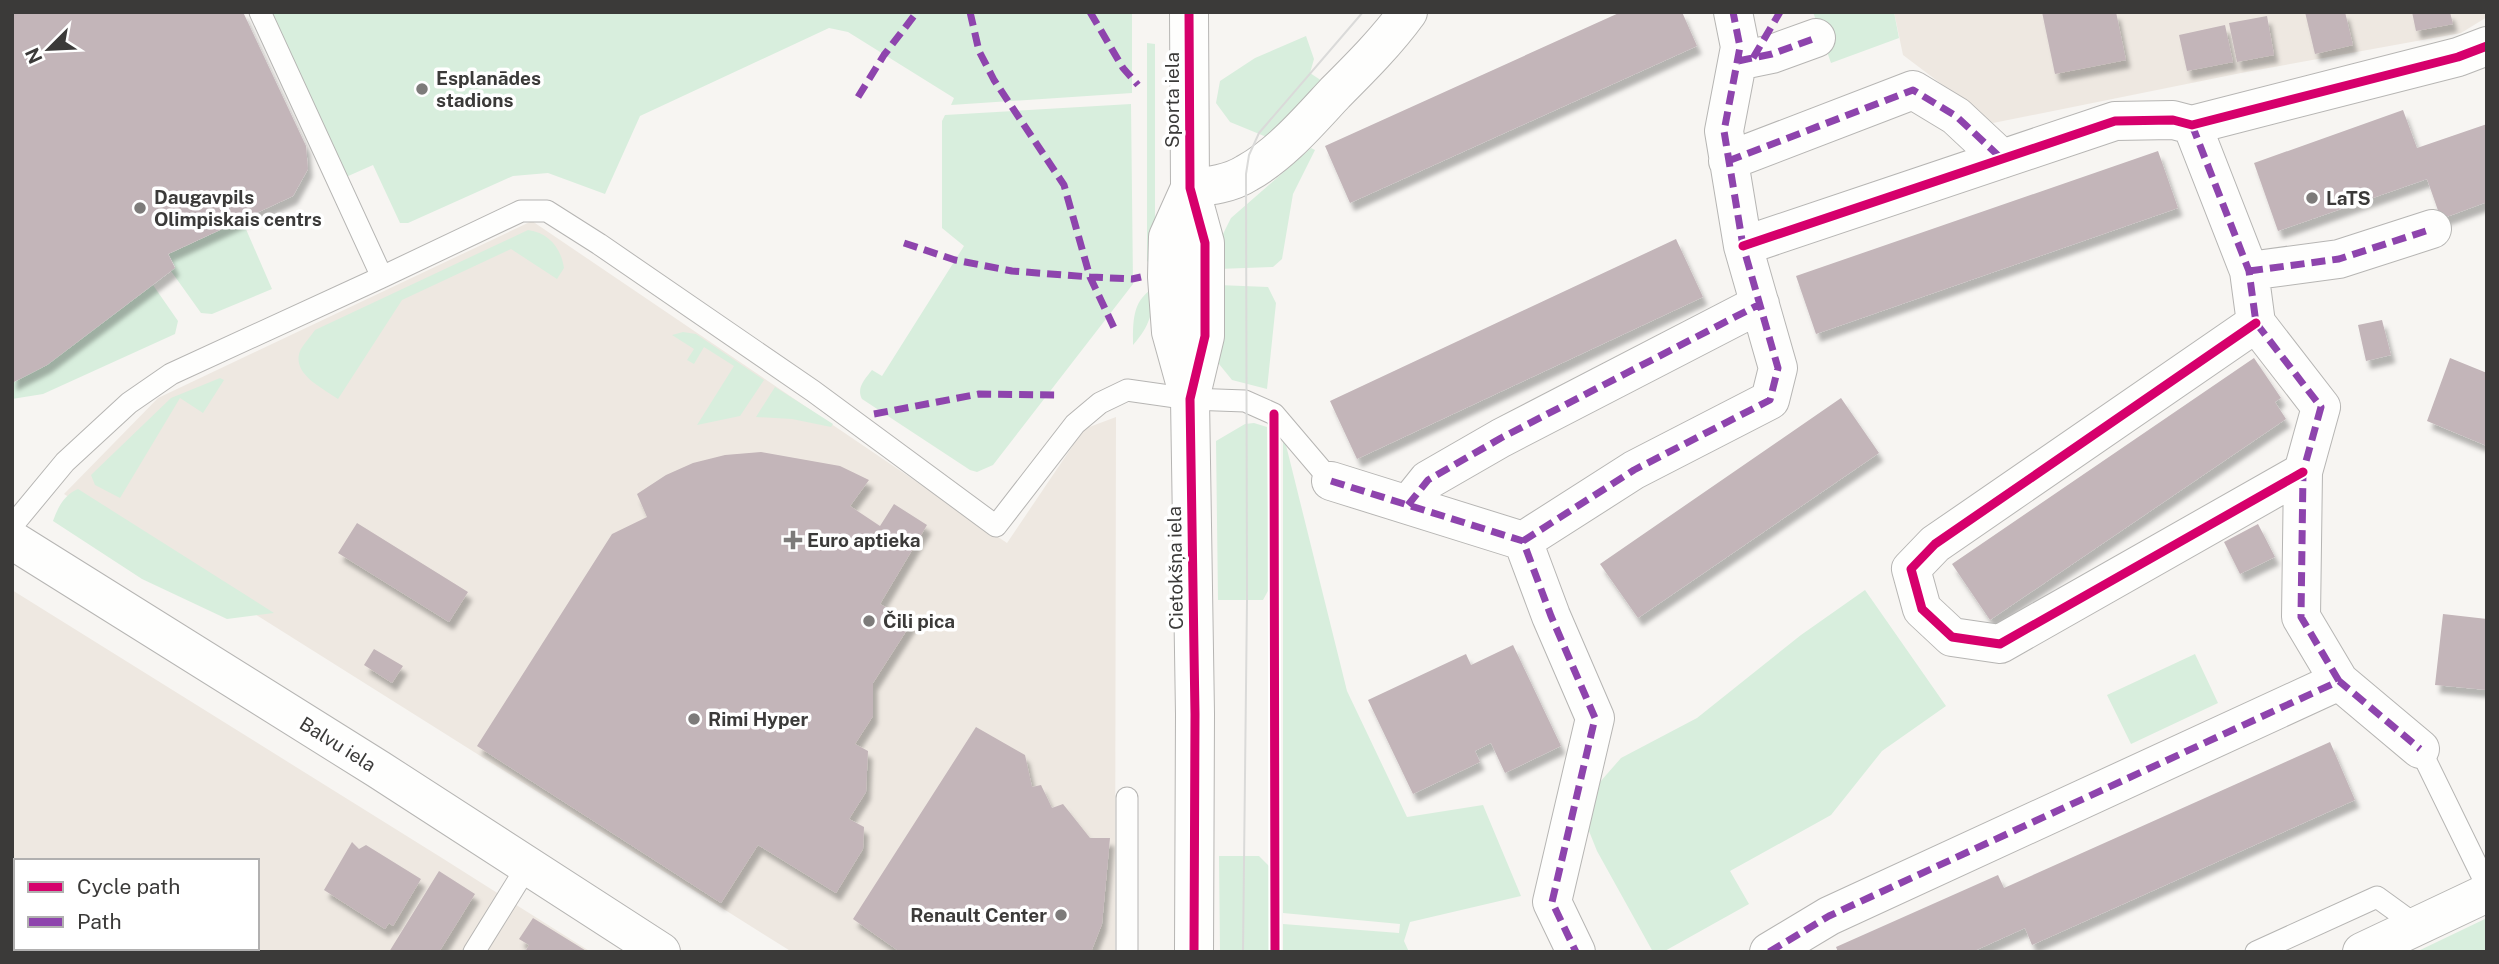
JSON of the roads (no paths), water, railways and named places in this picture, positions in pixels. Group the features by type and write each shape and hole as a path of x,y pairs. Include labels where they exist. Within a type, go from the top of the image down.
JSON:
{"street":[{"name":"Sporta iela","path":"1189,12 1189,188"},
{"path":"1189,188 1223,183 1246,174 1273,155 1353,75 1396,29 1408,12"},
{"path":"1331,481 1523,541 1634,470 1770,401 1778,368 1743,246 1724,131 1740,47 1733,12"},
{"path":"1738,61 1772,54 1816,38"},
{"path":"1743,246 2115,121 2172,120 2192,125 2458,57 2487,46"},
{"path":"1728,161 1913,90 1956,117 2002,159"},
{"path":"2192,125 2249,271 2256,323 2321,407 2303,472 2301,617 2339,681 2420,749"},
{"name":"Cietokšņa iela","path":"1189,188 1168,237 1167,277 1171,332 1190,399 1195,714 1194,952"},
{"path":"2249,271 2339,259 2432,229"},
{"path":"1408,505 1429,480 1501,438 1760,304"},
{"path":"2256,323 1936,544 1911,569 1922,609 1952,637 2000,643 2303,472"},
{"name":"Balvu iela","path":"12,540 366,761 661,952"},
{"path":"1523,541 1551,616 1595,718 1552,902 1576,952"},
{"path":"1769,952 1860,901 2339,681"},
{"path":"2362,952 2487,892"}],"lane":[{"path":"260,12 382,277"},
{"path":"12,526 65,462 129,403 171,374 521,211 547,211 599,244 813,391 996,526 1075,424 1100,403 1126,390 1190,399 1245,401 1274,414 1331,481"},
{"path":"2420,749 2487,886"},
{"path":"1126,952 1127,798"},
{"path":"474,952 528,865"},
{"path":"2256,952 2377,897 2417,926"}],"tram line":[{"path":"1243,952 1247,600 1246,174 1249,155 1259,133 1363,12"}],"place":[{"name":"Esplanādes stadions","path":"422,89"},
{"name":"LaTS","path":"2312,198"},
{"name":"Daugavpils Olimpiskais centrs","path":"140,208"},
{"name":"Euro aptieka","path":"793,540"},
{"name":"Čili pica","path":"869,621"},
{"name":"Rimi Hyper","path":"694,719"},
{"name":"Renault Center","path":"1061,915"}]}
